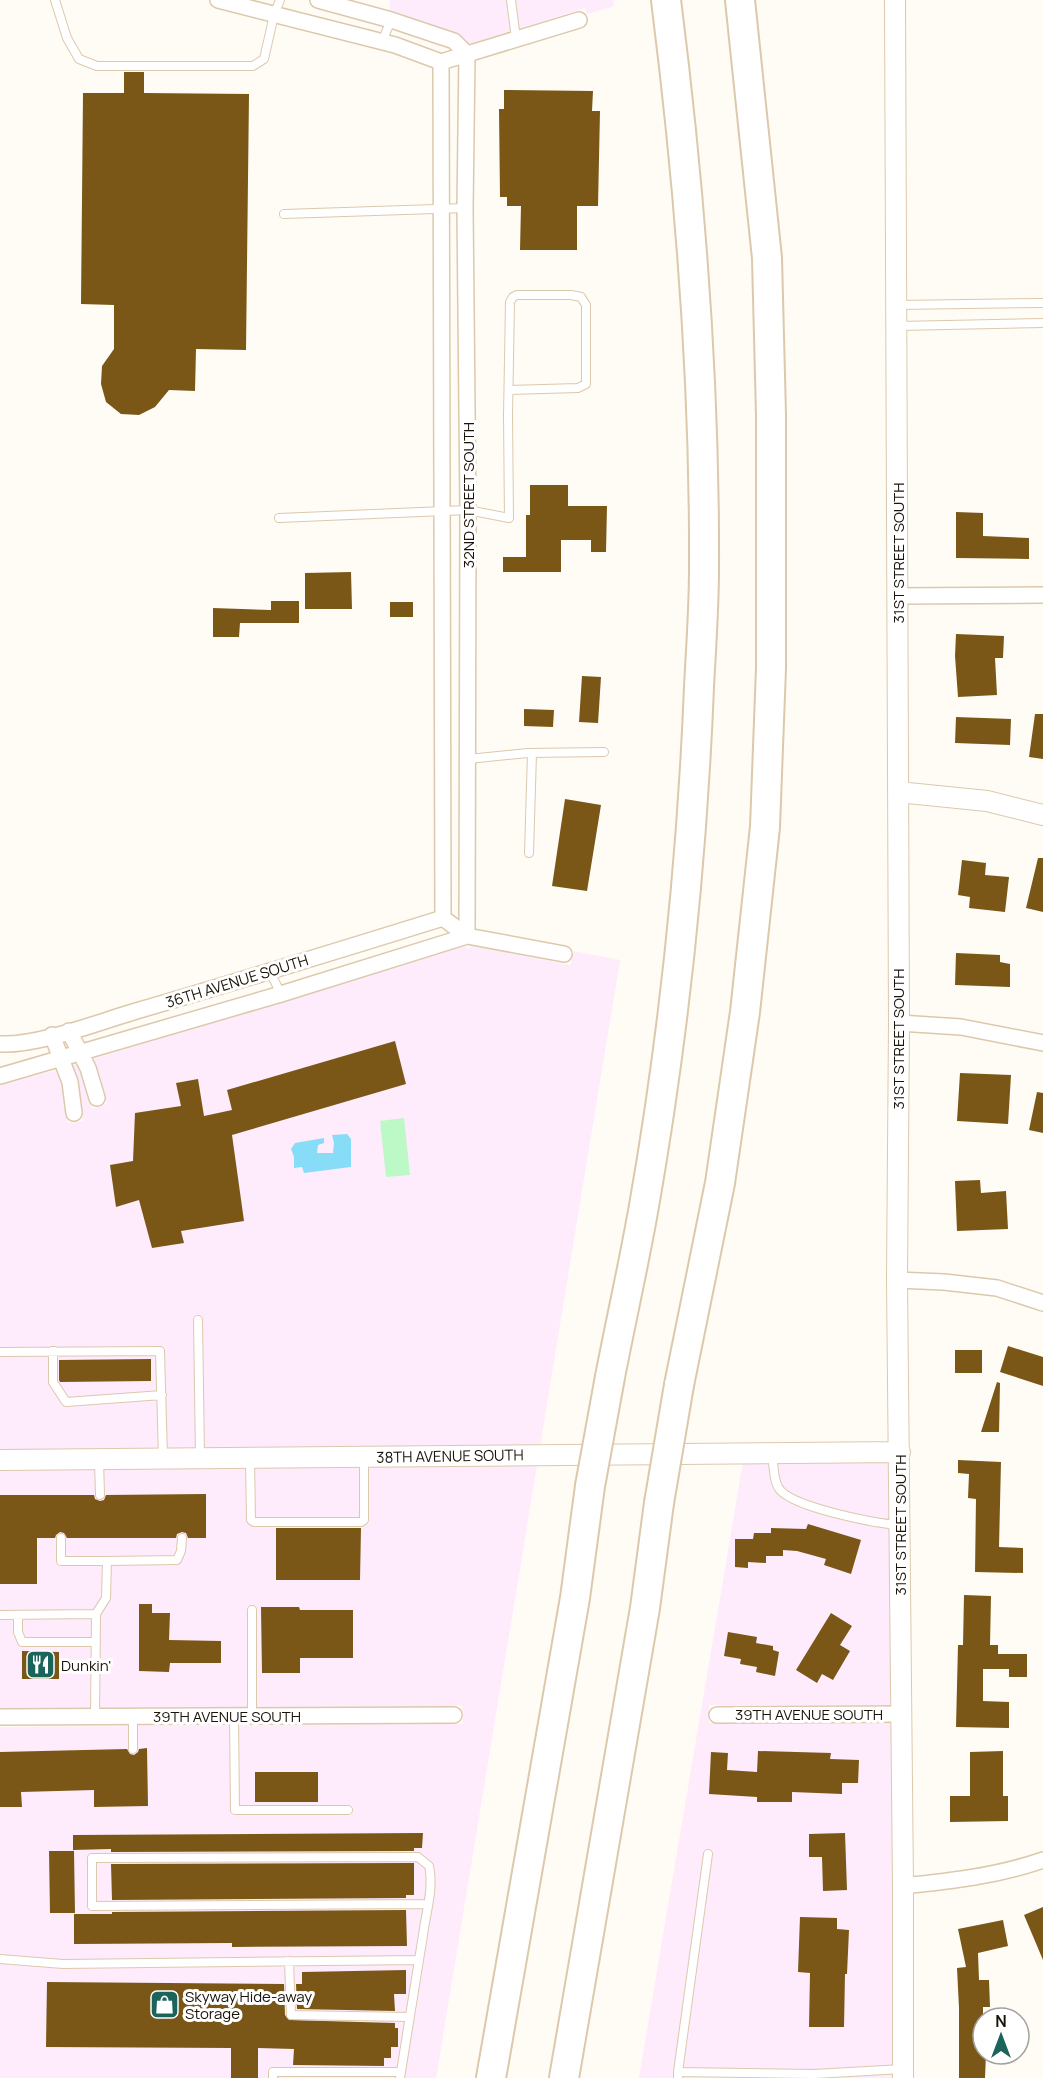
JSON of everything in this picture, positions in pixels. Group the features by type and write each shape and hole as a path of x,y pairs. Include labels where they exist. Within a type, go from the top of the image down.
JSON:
{"highway":[{"path":"491,2078 575,1598 590,1486 644,1208 667,1056 684,910 695,771 703,595 702,419 693,261 666,0"},
{"path":"564,2078 645,1608 659,1503 679,1385 720,1183 745,1012 765,827 771,668 771,415 767,258 740,0"}],"street":[{"path":"218,0 382,42 441,62 579,20"},
{"path":"318,0 391,20 454,41 467,54"},
{"name":"31ST STREET SOUTH","path":"895,0 899,1023 897,1280 903,2073"},
{"name":"32ND STREET SOUTH","path":"467,54 465,208 468,510 467,936"},
{"name":"32ND STREET SOUTH","path":"441,62 443,918"},
{"path":"898,596 1043,595"},
{"path":"898,792 987,801 1043,815"},
{"name":"36TH AVENUE SOUTH","path":"0,1044 12,1045 69,1031 443,918 467,936 564,954"},
{"name":"36TH AVENUE SOUTH","path":"0,1076 281,994 467,936"},
{"path":"899,1023 962,1027 1043,1043"},
{"path":"69,1031 88,1068 97,1098"},
{"path":"52,1035 70,1082 74,1113"},
{"path":"897,1280 997,1288 1043,1303"},
{"name":"38TH AVENUE SOUTH","path":"0,1461 900,1452"},
{"name":"39TH AVENUE SOUTH","path":"717,1714 901,1714"},
{"name":"39TH AVENUE SOUTH","path":"0,1717 454,1715"},
{"path":"903,1886 1013,1870 1043,1860"}],"lane":[{"path":"55,0 67,38 79,59 97,66 253,66 264,59 274,15 280,0"},
{"path":"512,0 516,39"},
{"path":"382,42 391,20"},
{"path":"284,214 465,208"},
{"path":"279,518 468,510 508,518 508,390 510,302 517,295 581,297 586,305 586,384 578,388 508,390"},
{"path":"896,305 1043,303"},
{"path":"896,326 1043,323"},
{"path":"468,759 532,753 604,752"},
{"path":"529,853 532,753"},
{"path":"270,972 281,994"},
{"path":"198,1320 201,1459"},
{"path":"0,1352 160,1351 163,1460"},
{"path":"52,1352 53,1382 66,1402 162,1395"},
{"path":"772,1453 778,1488 791,1500 876,1523 900,1525"},
{"path":"250,1459 251,1520 254,1522 362,1522 365,1493 364,1457"},
{"path":"99,1460 100,1495"},
{"path":"60,1538 60,1561 107,1561 177,1560 181,1551 182,1538"},
{"path":"95,1717 96,1614 106,1598 107,1561"},
{"path":"252,1610 252,1716"},
{"path":"0,1615 96,1614"},
{"path":"18,1615 18,1632 22,1642 96,1642"},
{"path":"234,1716 235,1810 348,1810"},
{"path":"133,1717 133,1749"},
{"path":"708,1854 678,2075 813,2076 903,2073"},
{"path":"273,2078 273,2072 400,2075 428,1904 431,1877 429,1866 418,1857 92,1858 92,1906 428,1904"},
{"path":"0,1959 63,1964 419,1960"},
{"path":"289,1961 291,2015 410,2016"}],"shaded area":[{"path":"390,0 613,0 614,6 587,14 585,8 469,44 456,32 390,10"},
{"path":"465,946 469,949 471,946 571,965 573,951 620,960 540,1446 0,1451 0,1085 57,1070 62,1084 68,1123 83,1121 78,1081 73,1065 76,1064 81,1071 92,1109 107,1104 93,1059"},
{"path":"891,1461 892,1705 709,1705 709,1723 892,1723 894,2078 639,2078 743,1462"},
{"path":"537,1465 436,2078 0,2078 0,1727 463,1724 462,1706 0,1708 0,1469"}],"green space":[{"path":"404,1118 410,1175 386,1177 380,1121"}],"water":[{"path":"347,1134 351,1139 351,1167 304,1173 302,1167 294,1168 291,1149 295,1143 324,1138 324,1143 318,1145 317,1153 333,1153 332,1135"}],"building":[{"path":"124,72 144,72 144,93 249,94 246,350 196,349 195,391 169,390 155,407 139,415 121,414 106,402 101,384 102,366 114,349 114,305 81,304 83,93 124,93"},
{"path":"504,90 593,91 592,111 600,111 598,206 577,206 577,250 520,250 521,206 507,206 507,197 500,197 499,109 504,109"},
{"path":"530,485 568,485 568,506 607,506 606,552 591,552 591,540 561,540 561,572 503,572 503,557 526,557 526,515 530,515"},
{"path":"956,512 983,513 983,536 1029,538 1029,559 956,558"},
{"path":"351,572 352,609 305,609 305,573"},
{"path":"271,601 299,601 299,623 240,623 239,637 213,637 213,608 271,610"},
{"path":"390,602 413,602 413,617 390,617"},
{"path":"956,634 1004,636 1003,658 995,658 997,695 958,697"},
{"path":"582,676 601,677 598,723 579,722"},
{"path":"524,709 554,710 553,727 524,726"},
{"path":"1035,714 1043,714 1043,759 1029,757"},
{"path":"956,717 1011,719 1010,745 955,743"},
{"path":"565,799 601,805 587,891 552,886"},
{"path":"1038,858 1043,858 1043,912 1026,908"},
{"path":"962,860 986,863 985,875 1009,877 1005,912 969,908 970,897 958,895"},
{"path":"956,953 1000,955 1000,962 1010,964 1010,987 955,985"},
{"path":"395,1041 406,1084 232,1135 244,1221 181,1231 184,1243 152,1248 139,1200 116,1207 110,1165 133,1161 135,1113 181,1106 176,1083 198,1079 204,1116 232,1110 227,1090"},
{"path":"960,1073 1011,1075 1008,1124 957,1121"},
{"path":"1037,1092 1043,1093 1043,1133 1029,1130"},
{"path":"980,1180 981,1193 1006,1191 1008,1229 957,1231 955,1181"},
{"path":"1008,1346 1043,1357 1043,1386 1000,1372"},
{"path":"955,1350 982,1350 982,1373 955,1373"},
{"path":"151,1359 151,1381 60,1382 59,1380 59,1360"},
{"path":"997,1382 1000,1383 999,1432 981,1432"},
{"path":"958,1460 1001,1462 999,1547 1023,1548 1023,1573 975,1572 976,1499 968,1498 969,1474 958,1473"},
{"path":"206,1494 206,1538 188,1538 186,1533 182,1532 177,1534 176,1538 67,1538 64,1533 60,1532 55,1538 37,1538 37,1584 0,1584 0,1495 94,1495 95,1499 100,1501 104,1500 106,1495"},
{"path":"808,1524 861,1540 851,1574 824,1565 826,1559 797,1551 783,1550 783,1556 766,1556 766,1563 748,1562 748,1568 735,1567 735,1539 753,1539 754,1533 771,1533 771,1528 806,1529"},
{"path":"276,1528 361,1528 360,1580 276,1580"},
{"path":"964,1595 991,1596 990,1645 998,1645 998,1654 1027,1654 1027,1677 1009,1677 1009,1669 983,1669 983,1701 1009,1702 1009,1728 956,1727 958,1645 963,1645"},
{"path":"139,1604 152,1604 152,1613 170,1613 169,1640 221,1641 221,1663 170,1663 169,1672 139,1671"},
{"path":"261,1607 353,1610 353,1658 300,1658 300,1673 262,1673"},
{"path":"831,1613 852,1626 840,1645 850,1651 833,1680 822,1674 817,1683 796,1670"},
{"path":"728,1632 757,1637 756,1643 773,1646 773,1650 779,1652 775,1676 756,1672 757,1667 740,1664 741,1659 724,1656"},
{"name":"Dunkin'","path":"22,1651 59,1652 59,1679 22,1679"},
{"path":"147,1748 148,1806 94,1807 94,1790 21,1792 22,1807 0,1807 0,1752 127,1749 130,1754 134,1755 139,1749"},
{"path":"758,1751 831,1753 830,1759 859,1760 858,1783 842,1783 842,1794 792,1792 792,1802 757,1802 757,1797 709,1794 711,1752 728,1753 727,1770 757,1772"},
{"path":"1003,1751 1003,1796 1008,1796 1008,1821 950,1822 950,1796 970,1796 970,1752"},
{"path":"255,1772 318,1772 318,1802 255,1802"},
{"path":"423,1833 422,1848 414,1848 414,1851 111,1852 111,1849 73,1850 73,1835"},
{"path":"845,1833 847,1890 823,1891 822,1857 809,1857 809,1834"},
{"path":"49,1851 74,1851 75,1913 50,1913"},
{"path":"414,1863 414,1895 406,1895 406,1898 112,1900 111,1864"},
{"path":"1043,1907 1043,1960 1024,1915"},
{"name":"Skyway Hide-away Storage","path":"406,1910 407,1946 232,1947 232,1943 74,1944 74,1914"},
{"path":"800,1917 837,1918 837,1929 849,1930 844,2027 809,2027 810,1973 798,1972"},
{"path":"1003,1920 1008,1946 978,1953 979,1980 989,1980 990,2006 971,2006 971,2066 986,2066 985,2078 959,2078 957,1968 966,1967 958,1929"},
{"name":"Skyway Hide-away Storage","path":"406,1970 406,1994 394,1994 395,2011 297,2009 296,1984 302,1984 302,1972"},
{"name":"Skyway Hide-away Storage","path":"47,1982 284,1984 285,2015 289,2020 395,2023 395,2028 398,2028 398,2047 391,2047 391,2058 384,2058 384,2066 293,2065 294,2049 258,2048 258,2078 231,2078 231,2048 46,2047"}],"place":[{"name":"Dunkin'","path":"40,1665"},
{"name":"Skyway Hide-away Storage","path":"164,2005"}]}
